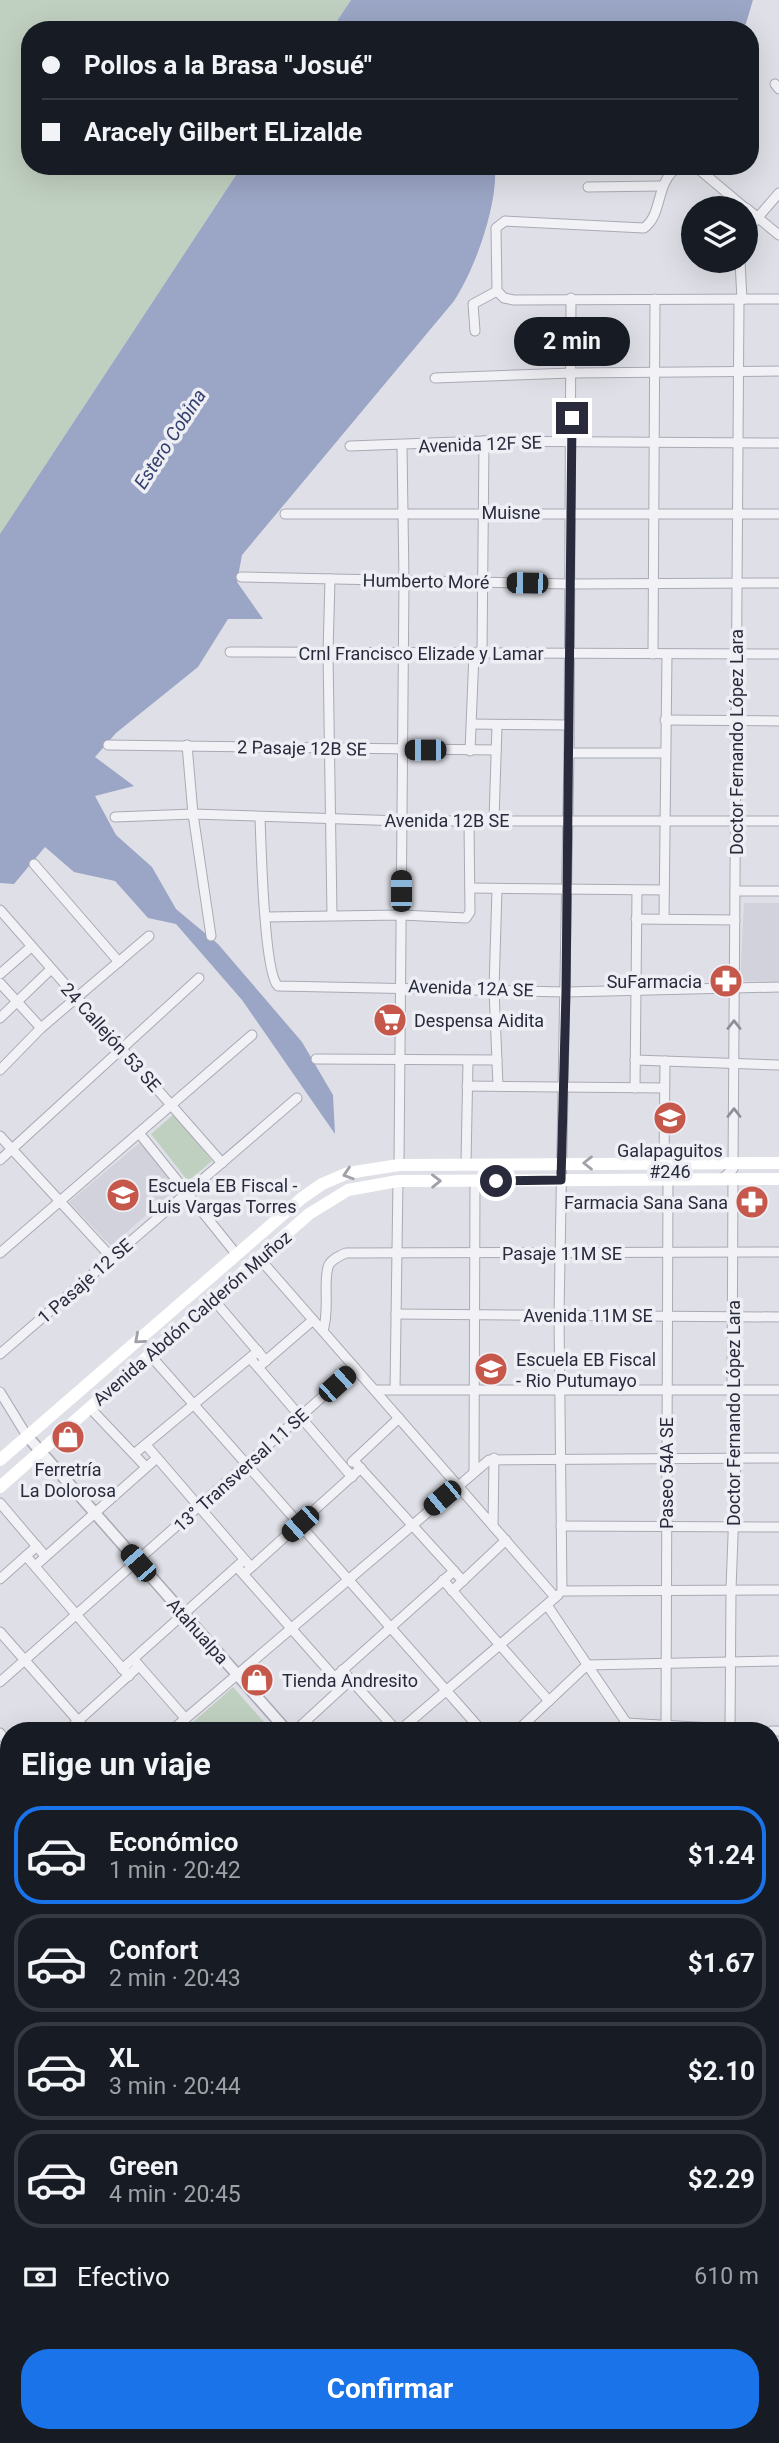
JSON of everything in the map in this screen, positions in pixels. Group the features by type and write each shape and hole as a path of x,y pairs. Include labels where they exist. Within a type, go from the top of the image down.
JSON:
{"main road":[{"name":"Avenida Abdón Calderón Muñoz","path":"0,1460 302,1198 328,1181 356,1170 398,1165 466,1163 779,1163"},
{"name":"Avenida Abdón Calderón Muñoz","path":"0,1487 259,1258 330,1199 360,1186 398,1181 779,1178"}],"street":[{"path":"670,175 661,186 650,224 644,228 505,221 496,228 497,291 504,298 514,300 779,299"},
{"path":"706,175 731,196"},
{"path":"588,187 661,186"},
{"path":"758,215 779,193"},
{"path":"758,219 779,235"},
{"name":"Doctor Fernando López Lara","path":"733,1163 740,273"},
{"path":"475,331 473,304 497,291"},
{"path":"559,1594 559,1315 572,512 571,298"},
{"path":"653,654 655,299"},
{"path":"435,378 572,373 779,371"},
{"path":"470,751 484,582 484,441"},
{"name":"Avenida 12F SE","path":"350,446 402,447 484,441 779,443"},
{"path":"398,1165 404,580 402,447"},
{"name":"Muisne","path":"285,514 779,514"},
{"name":"Humberto Moré","path":"241,577 570,583 779,583"},
{"path":"330,579 328,653 332,915"},
{"name":"Crnl Francisco Elizade y Lamar","path":"230,652 779,654"},
{"path":"664,919 667,654"},
{"path":"666,720 779,722"},
{"path":"472,724 568,725"},
{"path":"494,820 497,726"},
{"name":"2 Pasaje 12B SE","path":"108,745 496,750"},
{"path":"187,745 193,814 211,936"},
{"path":"569,753 665,753"},
{"name":"Avenida 12B SE","path":"115,817 193,814 469,822 664,819 779,821"},
{"path":"260,817 266,917 401,915 466,918 470,912 469,822"},
{"path":"34,864 119,962"},
{"path":"470,888 664,890"},
{"path":"497,889 494,989 498,1086"},
{"path":"635,1088 637,891"},
{"path":"735,891 779,891"},
{"name":"24 Callejón 53 SE","path":"0,910 222,1163"},
{"name":"Avenida 12A SE","path":"266,917 273,981 278,986 400,986 566,992 779,987"},
{"path":"636,919 735,920"},
{"path":"0,1070 41,1028 149,936"},
{"path":"0,974 31,947"},
{"path":"0,1018 50,970"},
{"path":"0,1160 199,978"},
{"path":"0,983 41,1028"},
{"path":"0,1254 252,1035"},
{"path":"316,1059 497,1060"},
{"path":"635,1060 779,1065"},
{"path":"466,1163 468,1061"},
{"path":"664,1163 665,1061"},
{"path":"467,1086 664,1088"},
{"name":"1 Pasaje 12 SE","path":"0,1354 297,1098"},
{"path":"139,1133 237,1255"},
{"path":"0,1136 112,1258"},
{"path":"727,1178 732,1172 733,1163"},
{"name":"Doctor Fernando López Lara","path":"727,1178 733,1252 732,1391 736,1457 730,1722"},
{"name":"Paseo 54A SE","path":"666,1722 668,1179"},
{"path":"395,1389 398,1181"},
{"path":"474,1472 475,1181"},
{"name":"Pasaje 11M SE","path":"323,1331 327,1315 328,1268 333,1260 346,1253 779,1252"},
{"path":"259,1258 493,1526 559,1594"},
{"path":"213,1299 300,1417 348,1473"},
{"name":"Avenida 11M SE","path":"396,1314 779,1317"},
{"path":"262,1364 313,1320"},
{"path":"134,1454 254,1354"},
{"path":"150,1355 474,1722"},
{"name":"13° Transversal 11 SE","path":"0,1682 138,1563 355,1368"},
{"path":"375,1390 779,1390"},
{"path":"0,1392 27,1436"},
{"path":"90,1408 146,1467"},
{"path":"0,1632 78,1721 184,1615 300,1524 399,1418"},
{"name":"Atahualpa","path":"27,1436 279,1722"},
{"path":"146,1444 200,1507 291,1629 343,1687"},
{"path":"35,1566 157,1458"},
{"path":"493,1526 494,1458"},
{"path":"181,1722 458,1485 494,1458 561,1461 779,1458"},
{"path":"357,1464 463,1581"},
{"path":"0,1503 45,1556"},
{"path":"561,1526 733,1524 779,1527"},
{"path":"452,1591 506,1540"},
{"path":"0,1579 37,1546"},
{"path":"26,1556 126,1672"},
{"path":"334,1678 454,1571"},
{"path":"443,1580 549,1701"},
{"path":"409,1722 559,1594 731,1588 779,1590"},
{"path":"547,1605 626,1722"},
{"path":"527,1722 587,1665 779,1661"},
{"path":"137,1663 185,1718"},
{"path":"342,1670 390,1722"},
{"path":"305,1722 351,1680"}],"shaded area":[{"path":"744,903 779,903 779,982 740,981"},
{"name":"Escuela EB Fiscal - Luis Vargas Torres","path":"141,1142 177,1188 111,1246 69,1202"},
{"name":"Escuela EB Fiscal - Rio Putumayo","path":"477,1357 505,1357 505,1382 478,1381"}],"green space":[{"path":"0,0 351,0 337,21 21,21 21,175 236,175 0,534"},
{"path":"174,1114 212,1161 188,1181 151,1134"},
{"path":"233,1687 264,1722 193,1722"}],"water":[{"path":"351,0 753,0 747,21 337,21"},
{"name":"Estero Cobina","path":"236,175 495,175 493,199 484,236 470,272 454,301 242,555 237,582 263,619 228,619 198,667 116,733 95,757 134,786 95,796 116,835 152,867 176,909 218,944 302,1042 333,1095 335,1134 242,1000 176,924 148,918 115,881 74,872 45,847 14,884 0,883 0,534"}],"place":[{"name":"SuFarmacia","path":"726,981"},
{"name":"Despensa Aidita","path":"390,1020"},
{"name":"Galapaguitos #246","path":"670,1118"},
{"name":"Escuela EB Fiscal - Luis Vargas Torres","path":"123,1195"},
{"name":"Farmacia Sana Sana","path":"752,1202"},
{"name":"Escuela EB Fiscal - Rio Putumayo","path":"491,1369"},
{"name":"Ferretría La Dolorosa","path":"68,1437"},
{"name":"Tienda Andresito","path":"257,1680"}],"route":[{"path":"496,1181 561,1180 566,992 572,418"}]}
